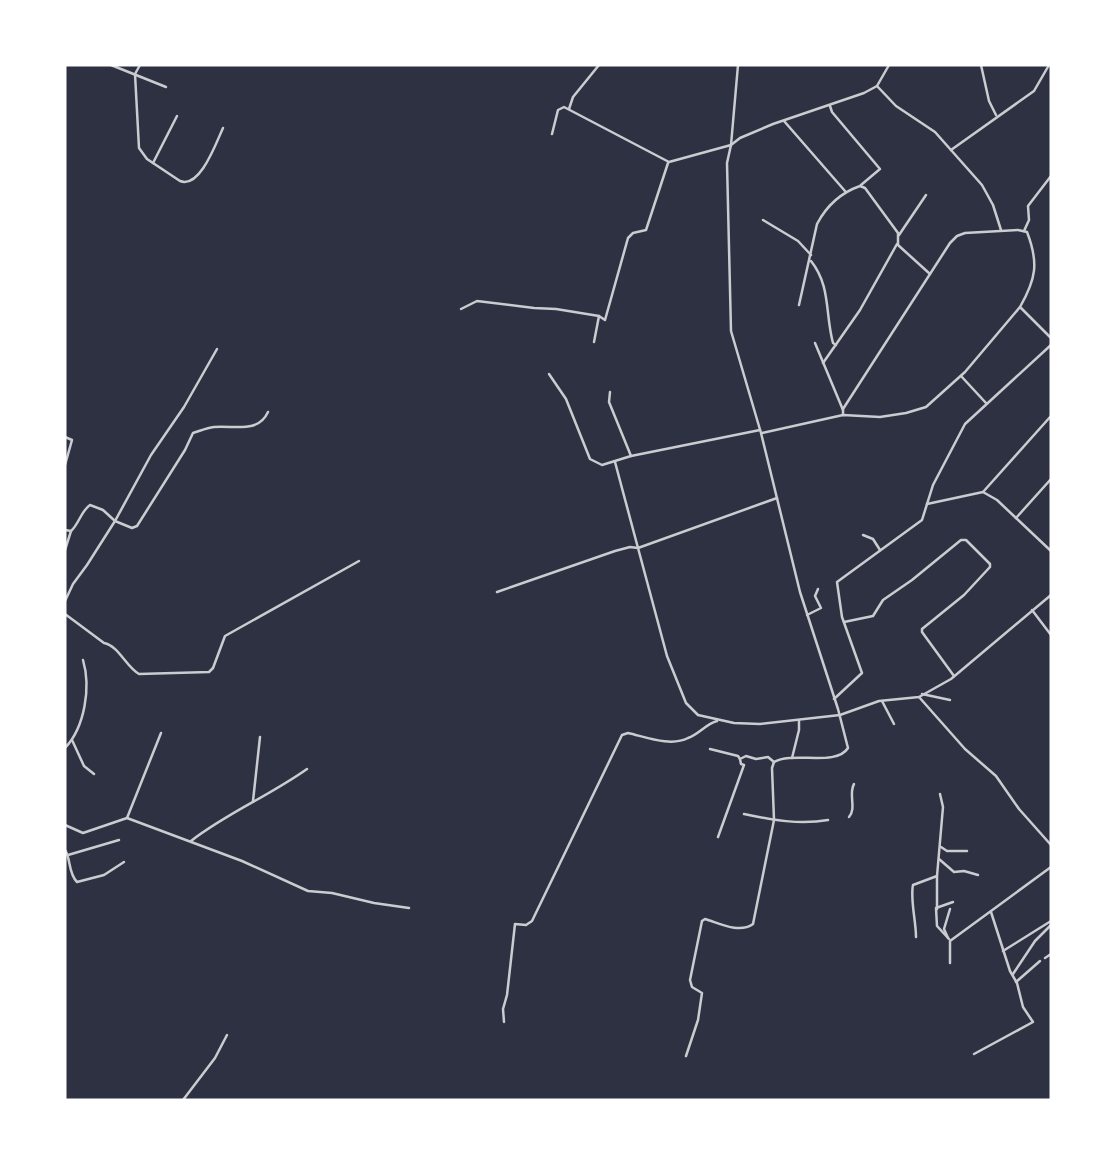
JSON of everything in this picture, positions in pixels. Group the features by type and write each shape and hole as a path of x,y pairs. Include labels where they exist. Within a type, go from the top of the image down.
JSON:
{"street":[{"path":"111,65 166,87"},
{"path":"140,65 135,74 139,148 153,163 180,181 192,182 202,170 223,128"},
{"path":"569,108 573,97 599,65"},
{"path":"738,65 732,145 727,163 731,331 761,431 807,615 848,748 846,752 830,757 792,758 774,762"},
{"path":"552,134 559,108 569,108 598,127 668,162 732,145 740,138 877,86 889,65"},
{"path":"981,65 989,102 997,116"},
{"path":"951,150 1034,90 1049,65"},
{"path":"877,86 896,106 934,132 951,150 987,194 1001,230"},
{"path":"799,305 814,235 822,215 845,191 860,186 880,169 832,112 830,106"},
{"path":"153,163 177,116"},
{"path":"784,121 845,191"},
{"path":"460,309 477,301 534,309 556,309 599,316 605,320 628,238 633,233 646,230 668,162"},
{"path":"1024,231 1030,220 1028,206 1051,176"},
{"path":"860,186 865,188 899,236"},
{"path":"823,363 860,310 899,236 926,195"},
{"path":"763,220 798,241 820,272 828,296 829,330 836,345"},
{"path":"549,374 566,399 590,459 602,465 631,456 843,412 880,417 917,410 931,402 961,376 1020,307 1031,286 1036,268 1029,237 1024,231 1001,230 957,236 843,412"},
{"path":"897,243 930,274"},
{"path":"1020,307 1051,338"},
{"path":"594,342 599,316"},
{"path":"815,343 843,412"},
{"path":"834,699 862,673 844,622 836,590 837,582 922,520 946,457 965,424 1051,345"},
{"path":"65,601 217,349"},
{"path":"961,376 986,403"},
{"path":"610,392 609,402 631,456"},
{"path":"65,550 71,531 90,505 103,510 115,521 132,528 137,526 185,450 192,433 210,427 248,427 264,421 268,412"},
{"path":"927,504 983,492 1051,416"},
{"path":"65,437 72,440 65,466"},
{"path":"614,461 667,656 686,703 698,715 719,721 760,724 840,715 882,701 920,696 950,700"},
{"path":"1016,518 1051,479"},
{"path":"983,492 997,500 1051,551"},
{"path":"497,593 615,551 638,548 688,532 709,521 777,498"},
{"path":"65,530 71,531"},
{"path":"863,535 873,539 880,550"},
{"path":"844,622 873,616 883,600 961,540 966,540 985,558 990,567 964,595 922,629 955,677"},
{"path":"1046,546 1051,541"},
{"path":"65,614 104,643 110,644 130,668 139,674 209,672 225,636 359,562"},
{"path":"807,615 821,608 816,596 818,589"},
{"path":"920,696 955,677 1051,595"},
{"path":"1032,610 1051,635"},
{"path":"65,748 80,722 87,674 83,660"},
{"path":"920,696 965,749 996,776 1051,845"},
{"path":"882,701 894,724"},
{"path":"792,758 799,719"},
{"path":"504,1022 503,1009 515,924 526,925 532,921 621,735 628,733 678,742 719,721"},
{"path":"127,818 161,733"},
{"path":"253,801 260,737"},
{"path":"72,740 84,766 94,774"},
{"path":"710,750 738,756 744,765 718,837"},
{"path":"740,759 746,756 756,759 768,757 774,762"},
{"path":"686,1056 698,1020 702,993 692,987 690,980 702,922 705,919 717,925 747,928 753,924 774,820 774,762"},
{"path":"191,841 211,825 307,769"},
{"path":"849,817 852,812 850,789 854,784"},
{"path":"940,794 943,807 937,876 937,926 949,940"},
{"path":"744,814 774,820 828,820"},
{"path":"65,825 83,833 127,818 242,861 308,891 410,908"},
{"path":"68,855 119,840"},
{"path":"940,846 947,851 967,851"},
{"path":"65,850 69,868 77,882 104,875 124,862"},
{"path":"939,859 954,872 978,874"},
{"path":"949,940 1051,867"},
{"path":"916,937 913,885 937,876"},
{"path":"937,909 953,902"},
{"path":"950,909 944,929 949,940 950,963"},
{"path":"974,1054 1033,1022 1023,1007 991,912"},
{"path":"1003,951 1051,923"},
{"path":"1012,975 1023,962 1034,941 1051,923"},
{"path":"1045,958 1051,954"},
{"path":"1016,982 1040,961"},
{"path":"183,1100 215,1058 227,1035"}]}
